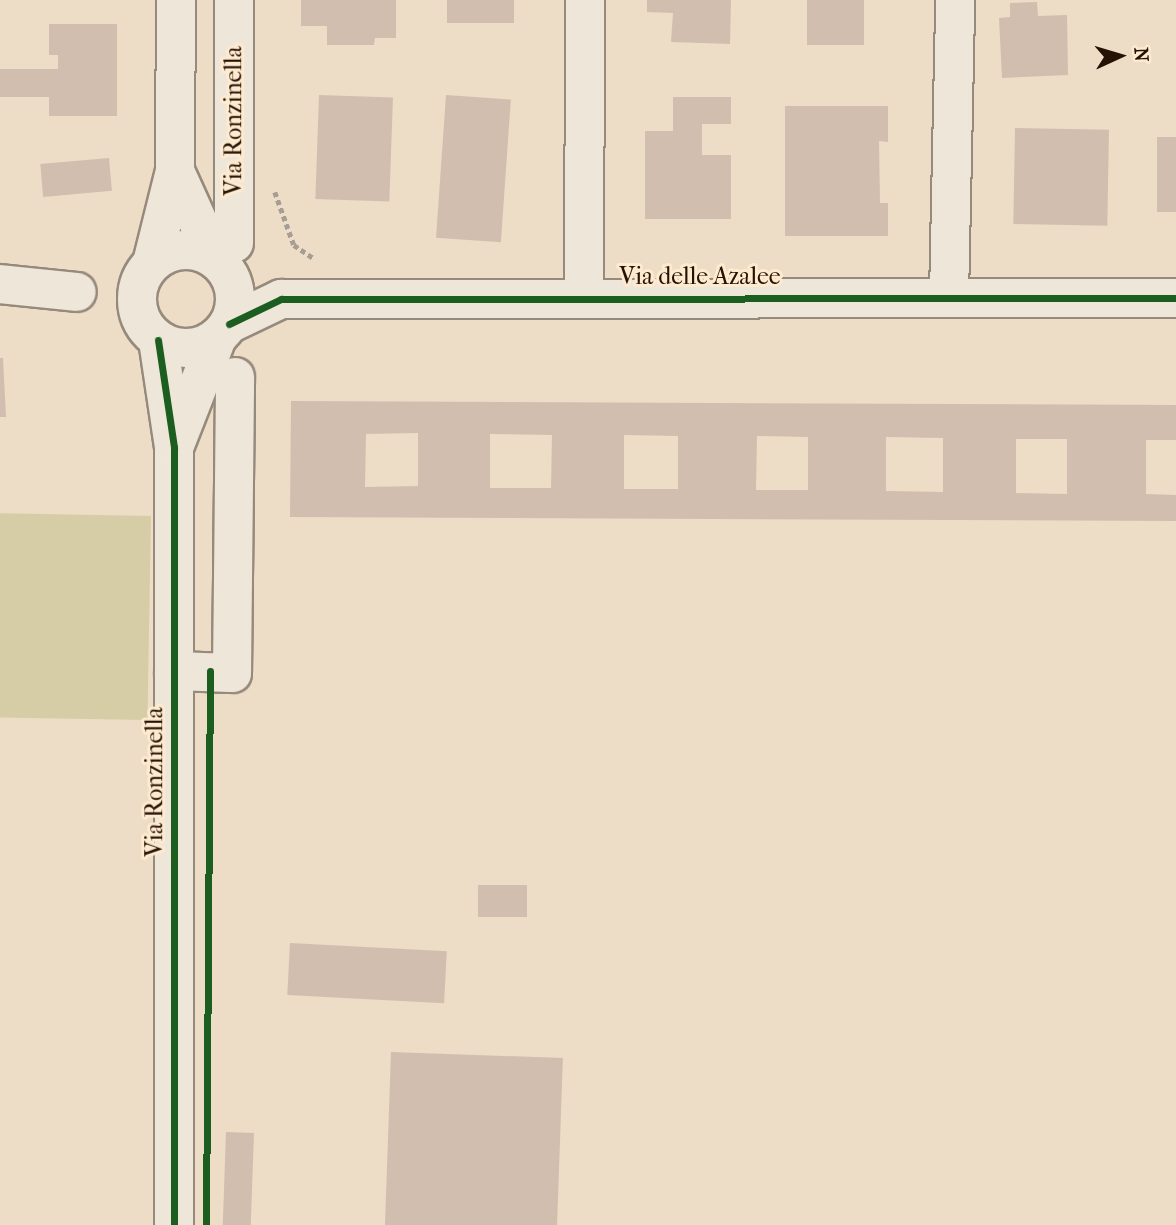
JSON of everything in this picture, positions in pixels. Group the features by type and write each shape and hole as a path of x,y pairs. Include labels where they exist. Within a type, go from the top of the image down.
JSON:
{"street":[{"name":"Via Ronzinella","path":"174,1225 174,447 158,341 147,330 136,304 143,275 152,263 175,171 176,0"},
{"name":"Via Ronzinella","path":"174,447 236,298 226,258 234,0"},
{"name":"Via delle Azalee","path":"584,296 585,0"},
{"path":"949,296 955,0"},
{"name":"Via Ronzinella","path":"175,171 226,258"},
{"path":"152,263 183,250 226,258"},
{"name":"Via delle Azalee","path":"226,258 281,299"},
{"path":"0,284 77,292"},
{"name":"Via delle Azalee","path":"223,331 281,299 949,296 1176,299"},
{"path":"158,341 188,349 223,331"},
{"name":"Via Ronzinella","path":"174,671 232,673 235,377"}],"shaded area":[{"path":"0,513 151,516 147,720 0,717"}],"building":[{"path":"301,0 396,0 396,38 375,38 374,45 327,45 327,26 301,26"},
{"path":"447,0 514,0 514,23 447,23"},
{"path":"647,0 731,0 730,44 671,42 673,13 647,12"},
{"path":"807,0 864,0 864,45 807,45"},
{"path":"1037,2 1038,16 1067,15 1068,75 1002,78 999,18 1010,17 1010,3"},
{"path":"49,24 117,24 117,116 49,116 49,97 0,97 0,69 58,69 58,55 49,55"},
{"path":"319,95 393,98 389,202 315,199"},
{"path":"446,95 511,100 501,242 436,238"},
{"path":"673,97 731,97 731,124 702,124 702,155 731,155 731,219 645,219 645,131 673,131"},
{"path":"785,106 888,106 888,142 879,141 880,203 888,203 888,236 785,236"},
{"path":"1015,128 1109,130 1107,226 1013,224"},
{"path":"1157,137 1176,137 1176,212 1157,212"},
{"path":"109,158 112,191 43,197 40,164"},
{"path":"0,358 3,358 6,417 0,417"},
{"path":"291,401 1176,405 1176,440 1146,440 1146,494 1176,495 1176,521 290,517","holes":["418,433 418,486 365,487 366,434","490,434 552,435 551,488 490,488","624,435 678,436 678,489 624,489","757,436 808,437 808,490 756,490","886,437 943,438 943,492 886,491","1016,439 1067,439 1067,494 1016,493"]},
{"path":"478,885 527,885 527,917 478,917"},
{"path":"290,943 447,951 444,1003 287,995"},
{"path":"391,1052 563,1058 557,1225 385,1225"},
{"path":"226,1132 254,1133 251,1225 223,1225"}],"cycle path":[{"path":"229,324 281,299 1176,298"},
{"path":"158,340 174,447 174,1225"},
{"path":"206,1225 210,671"}]}
